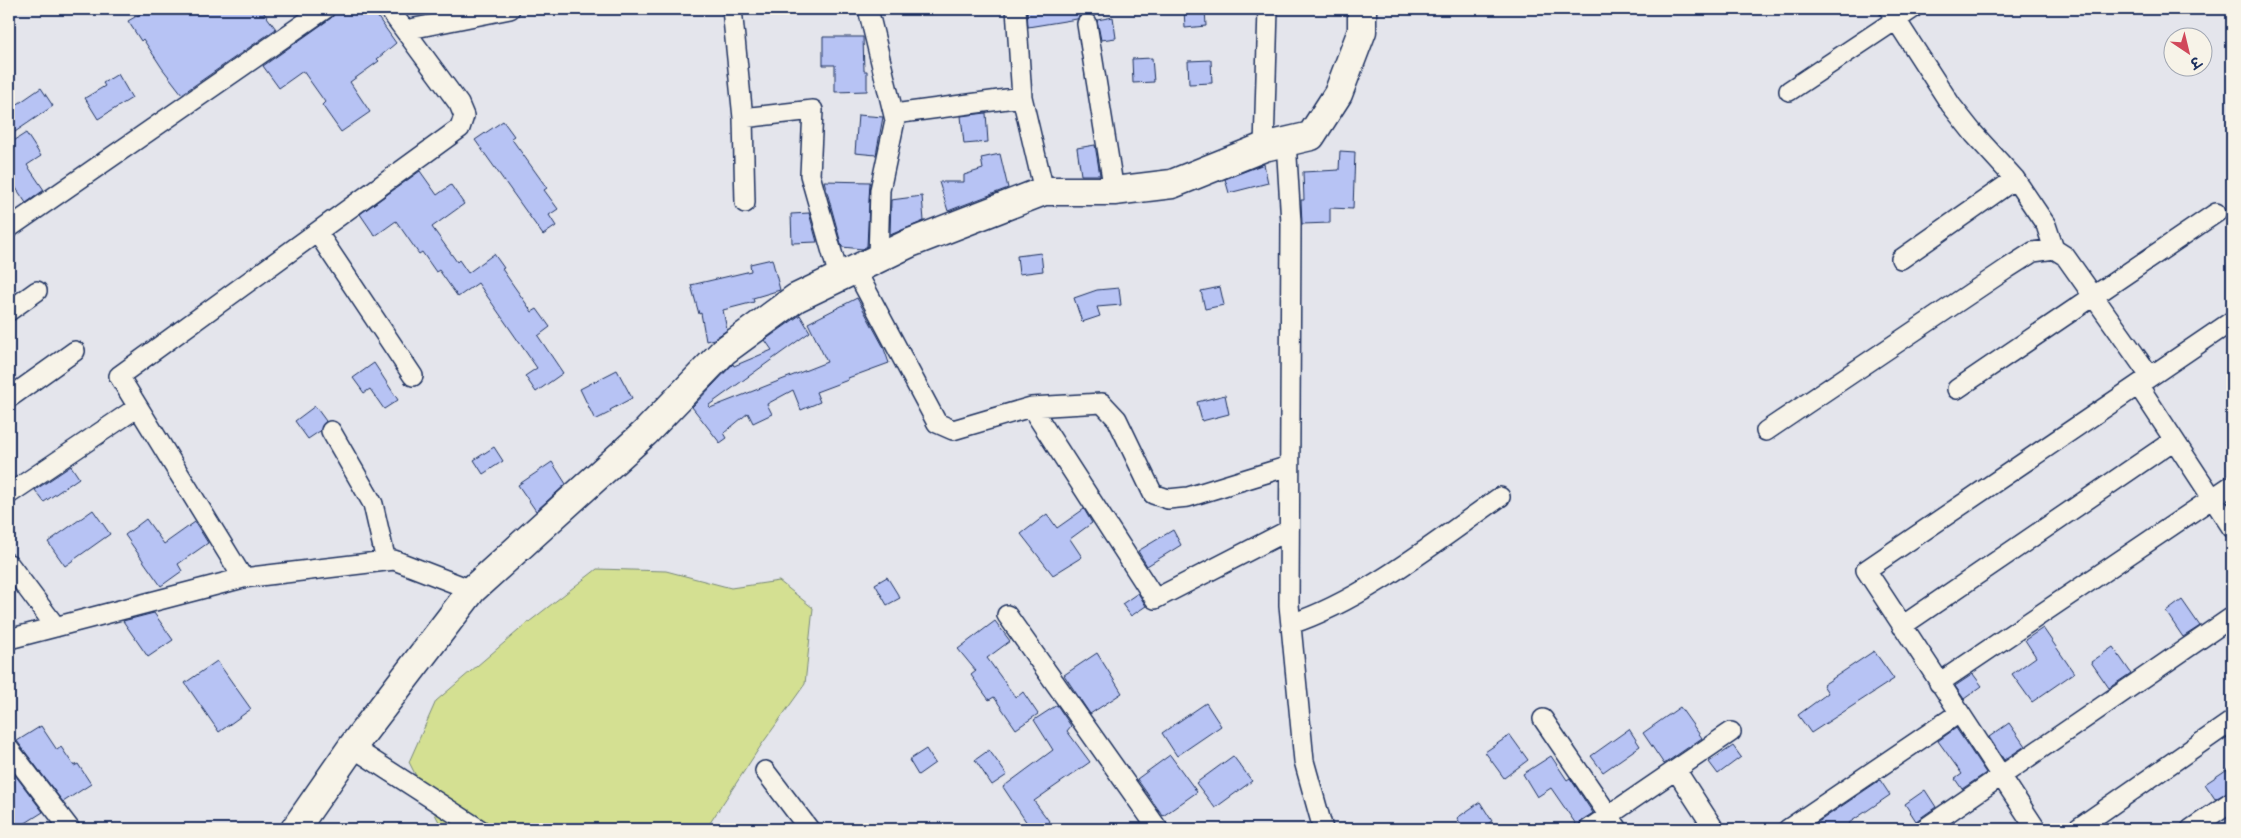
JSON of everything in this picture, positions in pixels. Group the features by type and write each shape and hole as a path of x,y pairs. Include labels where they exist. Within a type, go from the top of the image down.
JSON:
{"street":[{"path":"9,228 325,9"},
{"path":"243,578 119,376 460,128 464,116 459,104 389,9"},
{"path":"405,30 510,9"},
{"path":"732,9 743,118 745,203"},
{"path":"857,268 880,190 895,120 868,9"},
{"path":"1016,9 1022,97 1044,191"},
{"path":"1268,9 1275,144 1290,223 1289,605 1304,761 1323,829"},
{"path":"295,829 352,747 472,590 645,434 724,351 796,298 910,243 1044,191 1114,191 1172,184 1275,144 1311,136 1338,94 1362,31 1362,9"},
{"path":"1789,91 1892,14 1912,9"},
{"path":"1892,14 1951,105 1974,134 2015,178 2046,224 2054,249 2065,256 2093,296 2144,381 2174,440 2232,528"},
{"path":"1087,24 1114,191"},
{"path":"894,114 1022,97"},
{"path":"743,118 813,110 810,176 937,423 953,430 1032,407 1102,403 1117,419 1153,494 1168,499 1188,497 1289,466"},
{"path":"1901,259 2015,178"},
{"path":"1957,389 2216,213"},
{"path":"317,232 413,376"},
{"path":"1766,431 2008,268 2034,252 2054,249"},
{"path":"9,311 37,291"},
{"path":"2036,829 1866,570 2232,321"},
{"path":"9,398 75,351"},
{"path":"9,494 138,407"},
{"path":"1032,407 1154,599 1289,530"},
{"path":"331,431 373,504 386,561"},
{"path":"1902,626 2174,440"},
{"path":"1939,683 2232,485"},
{"path":"1291,624 1314,616 1371,584 1500,497"},
{"path":"9,639 243,578 394,560 472,590"},
{"path":"9,564 56,627"},
{"path":"1007,615 1158,829"},
{"path":"1924,829 2232,617"},
{"path":"1788,829 1959,713"},
{"path":"1543,719 1614,822"},
{"path":"2077,829 2232,721"},
{"path":"1589,829 1614,822 1676,770 1731,732"},
{"path":"352,747 478,829"},
{"path":"9,749 70,829"},
{"path":"1676,770 1714,829"},
{"path":"765,771 809,829"},
{"path":"2191,829 2232,801"}],"green space":[{"path":"597,569 666,571 731,588 779,581 813,608 805,684 762,744 706,829 453,829 439,822 409,762 436,701 525,625"}],"building":[{"path":"149,9 261,9 276,29 182,94 128,21"},
{"path":"336,9 372,9 396,43 377,59 379,61 350,82 370,112 341,132 322,105 325,102 303,71 279,88 263,66 331,18"},
{"path":"1027,9 1090,9 1090,13 1080,15 1077,19 1028,27"},
{"path":"1184,9 1205,9 1206,26 1185,28"},
{"path":"1113,17 1116,38 1101,40 1097,20"},
{"path":"823,37 863,37 864,71 867,71 867,91 835,92 835,65 823,65"},
{"path":"1152,58 1154,82 1133,83 1132,59"},
{"path":"1211,60 1212,83 1189,84 1188,61"},
{"path":"118,74 132,98 98,119 85,98 105,86 103,83"},
{"path":"41,88 53,106 9,136 9,110"},
{"path":"986,113 988,142 964,144 961,116"},
{"path":"858,115 883,117 876,155 855,153"},
{"path":"503,121 514,136 511,138 547,188 544,190 558,209 549,215 556,226 543,235 475,140"},
{"path":"26,133 41,156 27,165 44,190 26,203 12,182 16,179 9,167 9,144"},
{"path":"1095,145 1100,175 1081,175 1077,148"},
{"path":"1340,151 1355,152 1353,209 1330,208 1330,223 1302,224 1301,200 1304,200 1303,172 1339,170"},
{"path":"1000,154 1008,188 948,211 939,182 964,182 964,175 983,169 981,158"},
{"path":"1264,164 1268,183 1229,193 1225,179"},
{"path":"420,171 437,195 451,185 464,204 432,227 457,262 459,260 468,273 494,254 504,268 502,269 532,312 537,309 550,327 538,336 563,373 536,392 525,376 537,368 478,283 458,297 439,270 436,272 422,252 419,254 396,221 375,236 360,214"},
{"path":"824,181 870,182 867,246 863,249 842,247"},
{"path":"922,196 924,221 890,235 891,200"},
{"path":"809,213 817,242 792,243 791,214"},
{"path":"1041,253 1043,271 1019,274 1017,256"},
{"path":"772,259 780,290 753,298 754,302 723,310 727,330 714,339 706,341 701,313 699,314 691,285 751,271 750,264"},
{"path":"1220,287 1224,305 1205,309 1201,291"},
{"path":"1119,288 1121,305 1097,307 1100,316 1082,322 1074,298 1097,290"},
{"path":"857,298 883,346 889,363 816,392 820,402 801,410 793,390 767,404 772,414 753,423 748,413 724,433 727,438 720,443 692,407 733,364 734,366 772,350 765,340 800,315 810,332 709,405 710,408 827,362 808,323"},
{"path":"374,363 398,400 384,409 370,389 364,393 353,378"},
{"path":"617,370 632,398 595,420 580,389"},
{"path":"1225,395 1229,414 1202,421 1197,402"},
{"path":"315,406 326,421 320,431 308,439 295,421"},
{"path":"494,447 503,461 483,474 474,460"},
{"path":"552,462 566,484 536,511 518,485"},
{"path":"71,466 79,478 44,502 35,490"},
{"path":"1084,509 1092,523 1070,539 1082,557 1053,575 1021,534 1047,514 1057,528"},
{"path":"93,510 110,534 65,566 48,542"},
{"path":"146,519 164,544 195,522 208,543 178,564 182,571 161,586 125,535"},
{"path":"1173,530 1181,545 1147,566 1138,551"},
{"path":"887,577 900,598 887,605 875,584"},
{"path":"1138,593 1146,606 1131,616 1122,604"},
{"path":"2182,600 2200,626 2183,637 2166,612"},
{"path":"154,613 173,640 148,657 123,621"},
{"path":"995,621 1010,641 987,658 1016,698 1023,692 1038,714 1016,729 994,697 989,700 971,675 976,671 958,649"},
{"path":"2043,628 2074,673 2032,702 2012,674 2036,657 2025,640"},
{"path":"2113,647 2131,673 2109,688 2091,662"},
{"path":"1874,651 1894,679 1811,733 1798,715 1828,693 1823,685"},
{"path":"1097,653 1122,693 1090,714 1064,675"},
{"path":"217,661 251,709 219,732 185,683"},
{"path":"1973,674 1982,686 1964,699 1955,686"},
{"path":"1206,703 1221,726 1177,756 1162,733"},
{"path":"1057,705 1071,726 1067,731 1090,762 1034,801 1055,829 1031,829 1003,787 1053,750 1034,720"},
{"path":"1680,707 1702,738 1664,764 1643,733"},
{"path":"2009,723 2025,746 2004,760 1989,737"},
{"path":"41,726 57,750 61,747 74,766 78,764 91,784 63,802 17,741"},
{"path":"1956,728 1986,773 1962,789 1955,779 1962,774 1938,741"},
{"path":"1629,729 1640,746 1603,772 1591,756"},
{"path":"1510,735 1528,760 1504,778 1485,752"},
{"path":"1733,746 1741,757 1718,774 1709,762"},
{"path":"926,749 935,763 918,775 909,760"},
{"path":"989,750 1007,775 992,785 975,760"},
{"path":"1170,755 1197,792 1163,816 1137,779"},
{"path":"1233,756 1252,781 1215,808 1196,783"},
{"path":"1551,756 1567,780 1570,778 1593,813 1582,820 1578,827 1551,788 1537,797 1523,774"},
{"path":"2232,766 2232,790 2215,799 2205,784"},
{"path":"9,767 43,812 16,829 9,829"},
{"path":"1880,780 1890,795 1849,823 1853,829 1808,829"},
{"path":"1925,790 1936,807 1916,821 1905,804"},
{"path":"1480,802 1492,821 1480,829 1464,829 1457,818"}]}
